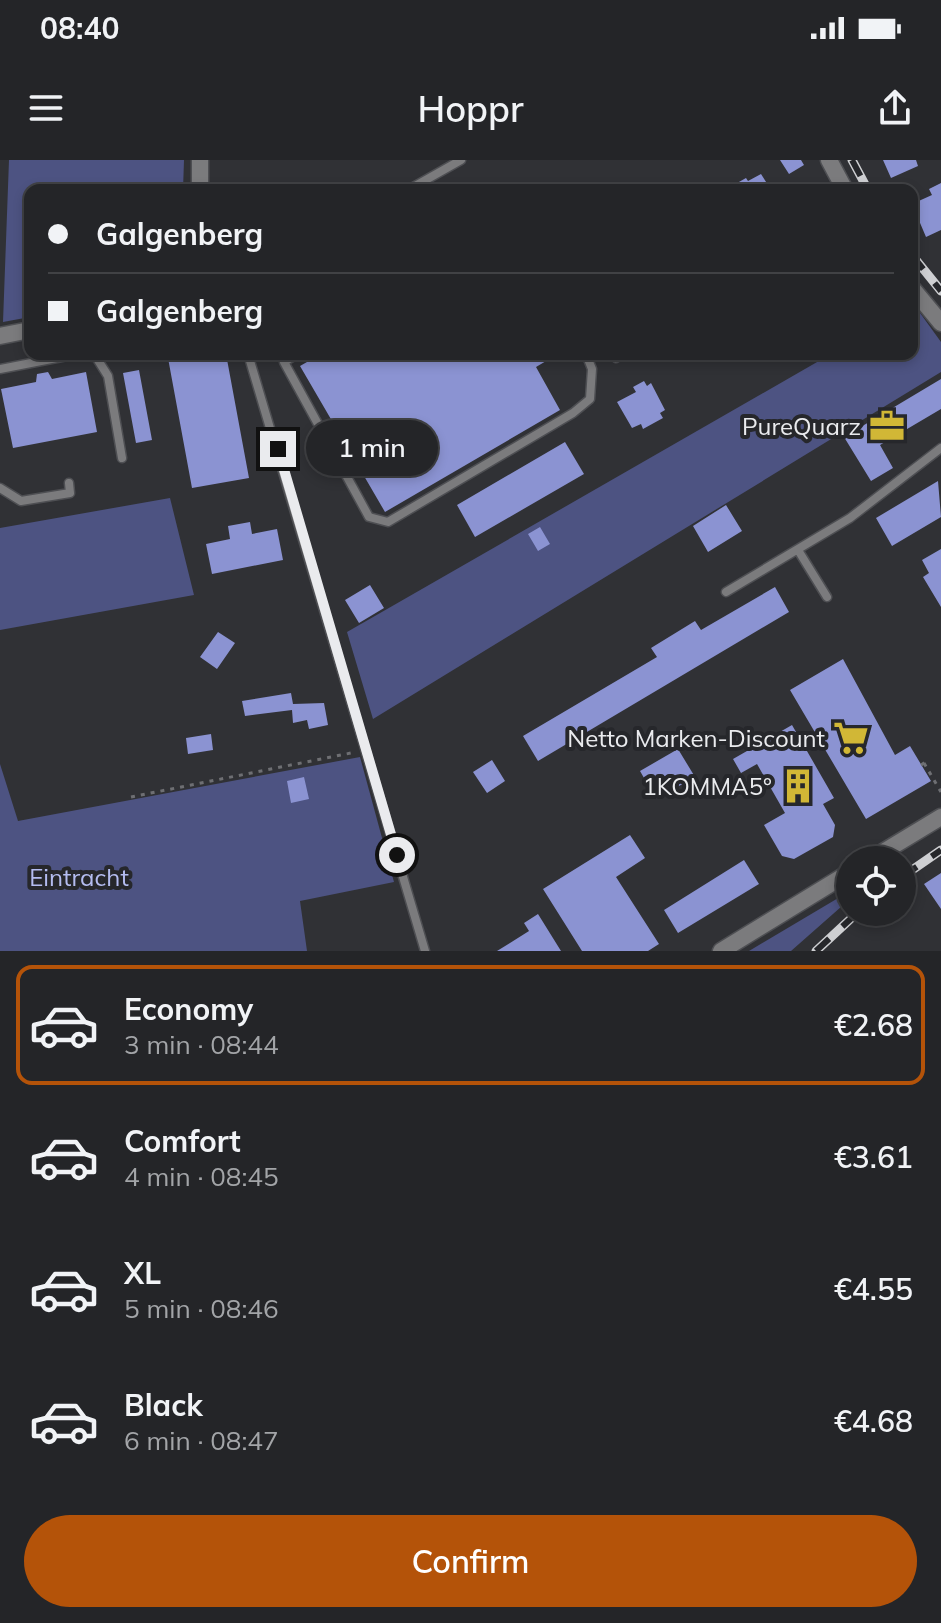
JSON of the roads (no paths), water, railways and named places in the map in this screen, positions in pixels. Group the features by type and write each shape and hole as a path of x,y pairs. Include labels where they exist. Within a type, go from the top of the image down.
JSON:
{"street":[{"path":"200,160 200,184"},
{"path":"829,160 842,184"},
{"path":"918,295 941,323"},
{"path":"0,336 24,331"},
{"path":"893,846 941,817"},
{"path":"721,951 836,881"}],"lane":[{"path":"419,184 461,160"},
{"path":"0,369 46,360"},
{"path":"98,360 108,376 122,458"},
{"path":"250,360 425,951"},
{"path":"287,360 284,362 369,517 388,522 573,413 590,399 592,369 588,360"},
{"path":"726,592 850,518 941,448"},
{"path":"0,488 21,501 70,493 69,483"},
{"path":"798,550 827,597"}],"railway":[{"path":"852,160 865,184"},
{"path":"918,262 941,291"},
{"path":"916,867 941,850"},
{"path":"816,951 843,926"}],"place":[{"name":"PureQuarz","path":"887,426"},
{"name":"Netto Marken-Discount","path":"851,738"},
{"name":"1KOMMA5°","path":"798,786"}],"park label":[{"name":"Eintracht","path":"79,877"}]}
